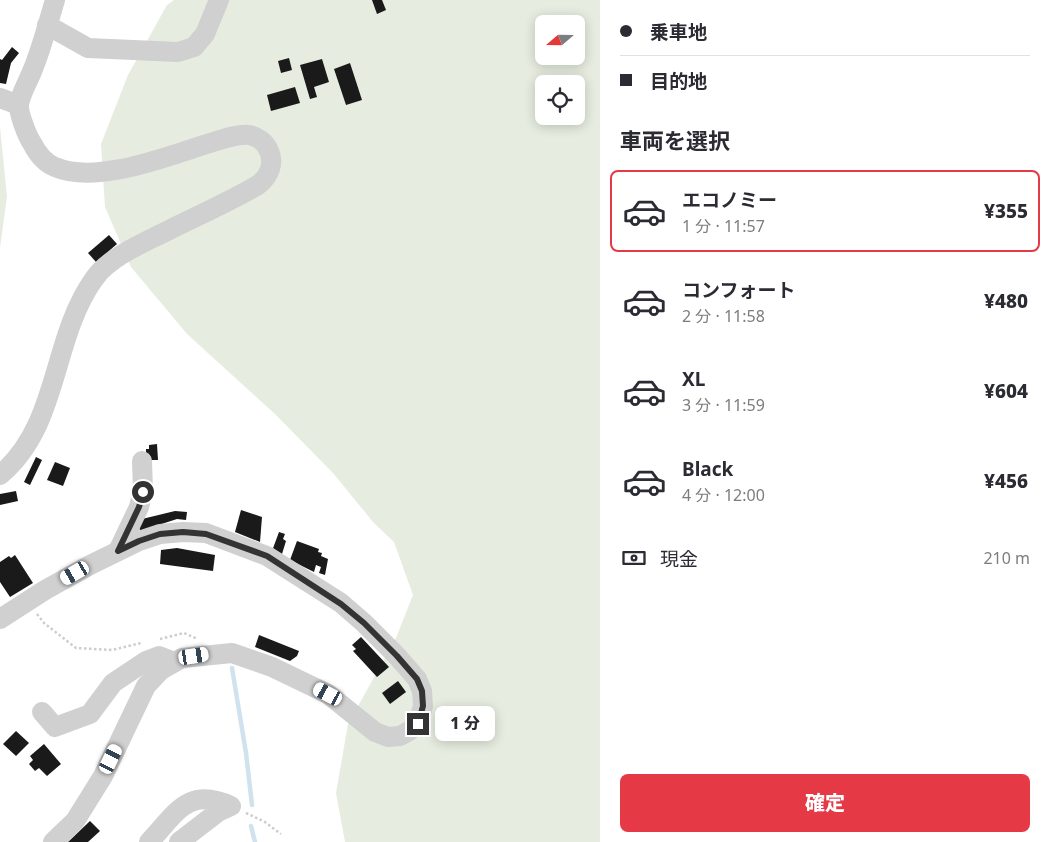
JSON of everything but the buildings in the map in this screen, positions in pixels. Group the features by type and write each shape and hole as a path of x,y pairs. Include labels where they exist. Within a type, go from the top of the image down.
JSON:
{"street":[{"path":"0,475 19,458 36,430 52,388 72,319 94,278 107,265 133,248 258,185 267,179 271,168 268,148 260,139 249,135 230,137 123,169 87,174 68,172 54,167 45,161 28,137 19,105 34,68 55,0"},
{"path":"47,25 88,48 178,52 194,47 205,34 219,0"},
{"path":"0,98 19,105"},
{"path":"118,551 139,507 143,492 142,461"},
{"path":"0,619 90,565 139,541 160,534 183,532 206,534 267,556 341,604 385,643 417,679 422,691 423,706 418,724 400,736 388,737 375,732 328,694 272,667 232,653 182,658 161,670 146,686 102,776 76,821 52,842"},
{"path":"42,712 55,727 90,714 113,683 146,662 159,656 175,662"},
{"path":"149,842 189,802 218,800 231,806"},
{"path":"179,842 218,812 231,806"}],"path":[{"path":"28,601 44,623 76,648 112,650 141,643"},
{"path":"159,639 184,633 196,637 213,654"},
{"path":"231,806 265,822 281,834"}],"shaded area":[{"path":"174,0 600,0 600,842 345,842 336,793 348,724 396,638 413,595 394,542 373,522 333,473 275,414 187,334 131,267 105,207 101,144 128,75 167,5"},
{"path":"0,127 7,196 0,248"}],"waterway":[{"path":"232,668 246,753 252,805"},
{"path":"251,826 255,842"}],"route":[{"path":"143,492 139,507 118,551 160,534 183,532 206,534 267,556 341,604 364,623 397,656 417,679 422,691 423,706 418,724"}]}
